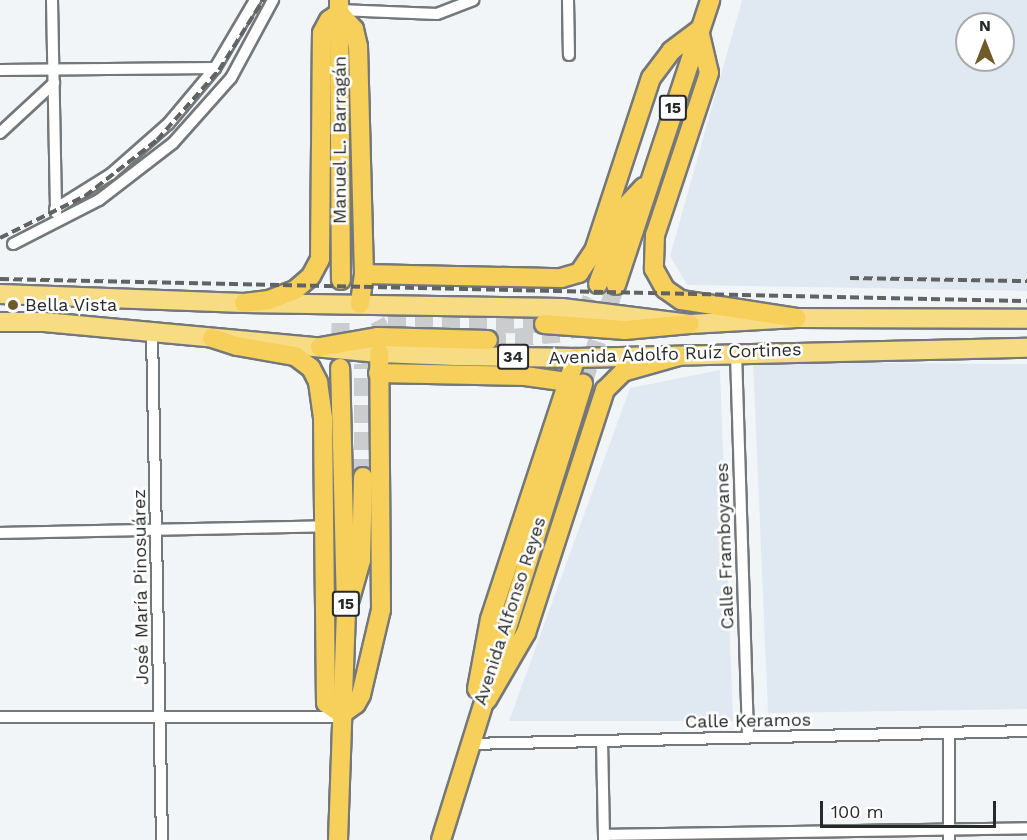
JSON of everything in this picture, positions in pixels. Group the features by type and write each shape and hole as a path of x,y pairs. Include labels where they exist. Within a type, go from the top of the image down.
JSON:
{"highway":[{"name":"15","path":"607,284 626,206 647,186 710,0"},
{"path":"244,303 269,300 295,290 311,276 320,259 322,33 339,8 354,29 358,46 364,274 360,304"},
{"name":"Manuel L. Barragán","path":"339,8 341,280"},
{"path":"364,274 561,278 579,273 594,251 651,78 671,51 699,30 709,73 655,235 654,269 665,289 681,300 797,318"},
{"path":"544,324 625,330 690,324"},
{"path":"320,347 378,337 488,340"},
{"path":"212,338 237,346 280,351 311,368 322,398 326,703 342,716 356,704 361,694 381,610 379,353"},
{"path":"478,713 504,676 526,633 605,390 623,372 679,356"},
{"path":"478,713 479,666 490,619 575,383 576,358"},
{"name":"15","path":"338,831 346,608 340,368"},
{"path":"378,373 525,376 575,383"},
{"path":"346,608 361,560 363,477"},
{"name":"Avenida Alfonso Reyes","path":"441,840 478,713"},
{"path":"338,831 345,840"}],"main road":[{"name":"Avenida Adolfo Ruíz Cortines","path":"0,294 244,303 562,308 690,324 797,318 1027,319"},
{"name":"Avenida Adolfo Ruíz Cortines","path":"0,322 379,353 576,358 1027,348"}],"street":[{"path":"52,0 57,224"},
{"path":"55,209 111,174 151,141 215,68 255,0"},
{"path":"13,244 57,224 133,178 198,119 231,78 273,0"},
{"path":"339,8 437,14 473,0"},
{"path":"568,0 568,56"},
{"path":"0,70 215,68"},
{"path":"0,134 54,84"},
{"name":"José María Pinosuárez","path":"152,333 162,840"},
{"name":"Calle Framboyanes","path":"736,353 748,737"},
{"path":"0,533 323,526"},
{"path":"0,717 342,716"},
{"name":"Calle Keramos","path":"469,744 1027,731"},
{"path":"949,732 950,835"},
{"path":"602,741 604,838 950,835 1027,828"}],"shaded area":[{"path":"742,0 1027,0 1027,291 687,285 670,256"},
{"path":"753,362 1027,364 1027,709 768,713"},
{"path":"720,370 733,721 509,721 630,388"}],"tunnel":[{"path":"340,368 341,280"},
{"path":"488,340 566,333 584,315 598,284"},
{"path":"583,384 616,285"},
{"path":"363,477 363,364 369,340 375,332 388,325 544,324"}],"railway":[{"path":"0,238 85,196 157,140 219,70 263,0"},
{"path":"850,278 1027,281"},
{"path":"0,279 1027,301"}],"place":[{"name":"Bella Vista","path":"13,305"}]}
